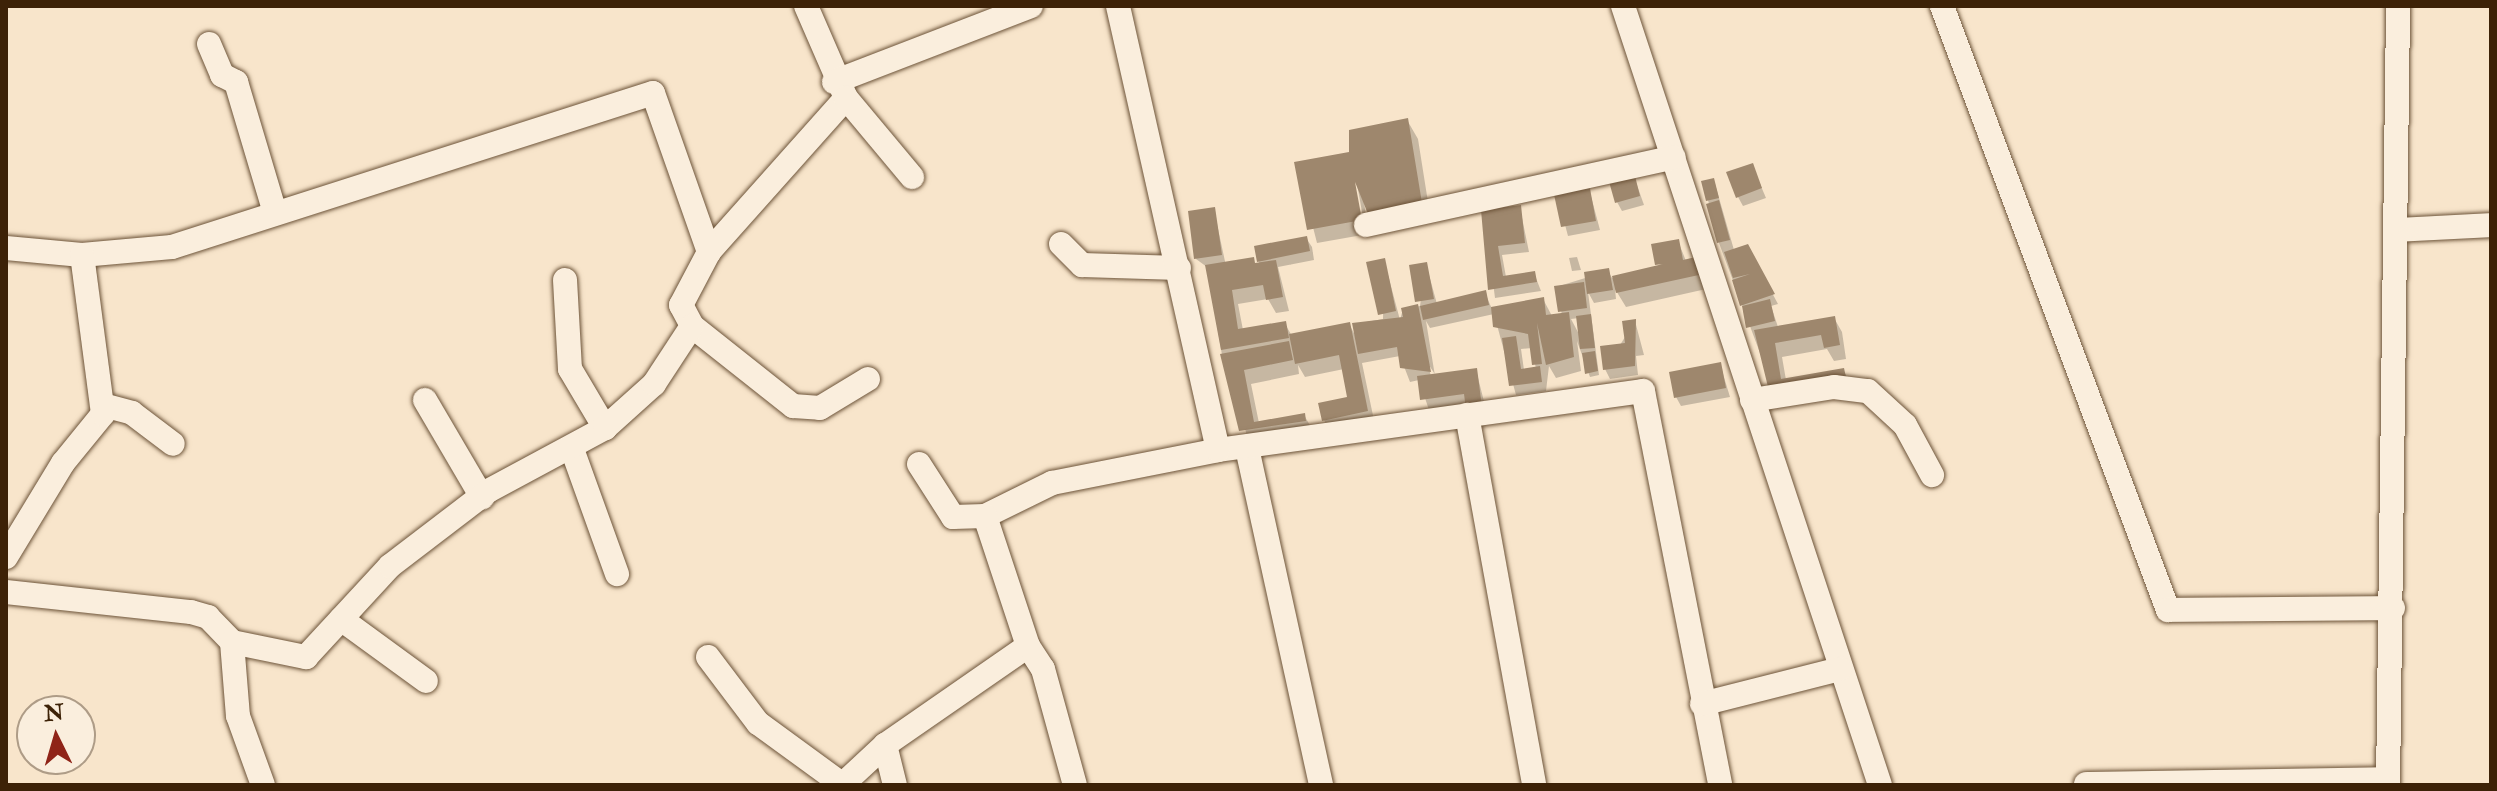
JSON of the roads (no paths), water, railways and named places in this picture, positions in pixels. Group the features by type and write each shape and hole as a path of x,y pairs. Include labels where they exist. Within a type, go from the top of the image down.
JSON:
{"street":[{"path":"806,6 840,90 912,177"},
{"path":"868,379 805,410 692,326 681,297 709,252 840,90 1031,6"},
{"path":"1118,6 1218,450"},
{"path":"1623,6 1880,785"},
{"path":"1942,6 2168,610 2393,608"},
{"path":"2086,784 2388,782 2393,608 2398,6"},
{"path":"209,44 222,75 236,82 275,213"},
{"path":"6,248 82,255 172,247 653,93 709,252"},
{"path":"1366,225 1674,157"},
{"path":"2396,230 2491,225"},
{"path":"1061,244 1082,265 1179,268"},
{"path":"6,557 63,463 98,425 103,405 82,255"},
{"path":"565,280 570,369 605,428"},
{"path":"6,592 191,612 208,617 232,642 306,657 390,566 482,497 605,428 654,384 692,326"},
{"path":"1752,400 1834,387 1868,391 1905,425 1932,475"},
{"path":"919,464 953,517 985,516 1052,483 1218,450 1643,391 1720,785"},
{"path":"425,400 482,497"},
{"path":"103,405 132,413 173,444"},
{"path":"1467,415 1534,785"},
{"path":"1247,448 1321,785"},
{"path":"572,449 617,574"},
{"path":"985,516 1028,646 1043,669 1075,785"},
{"path":"341,619 426,681"},
{"path":"232,642 238,716 263,785"},
{"path":"708,657 758,723 842,785 885,745 1028,646"},
{"path":"1702,704 1840,669"},
{"path":"885,745 895,785"}]}
